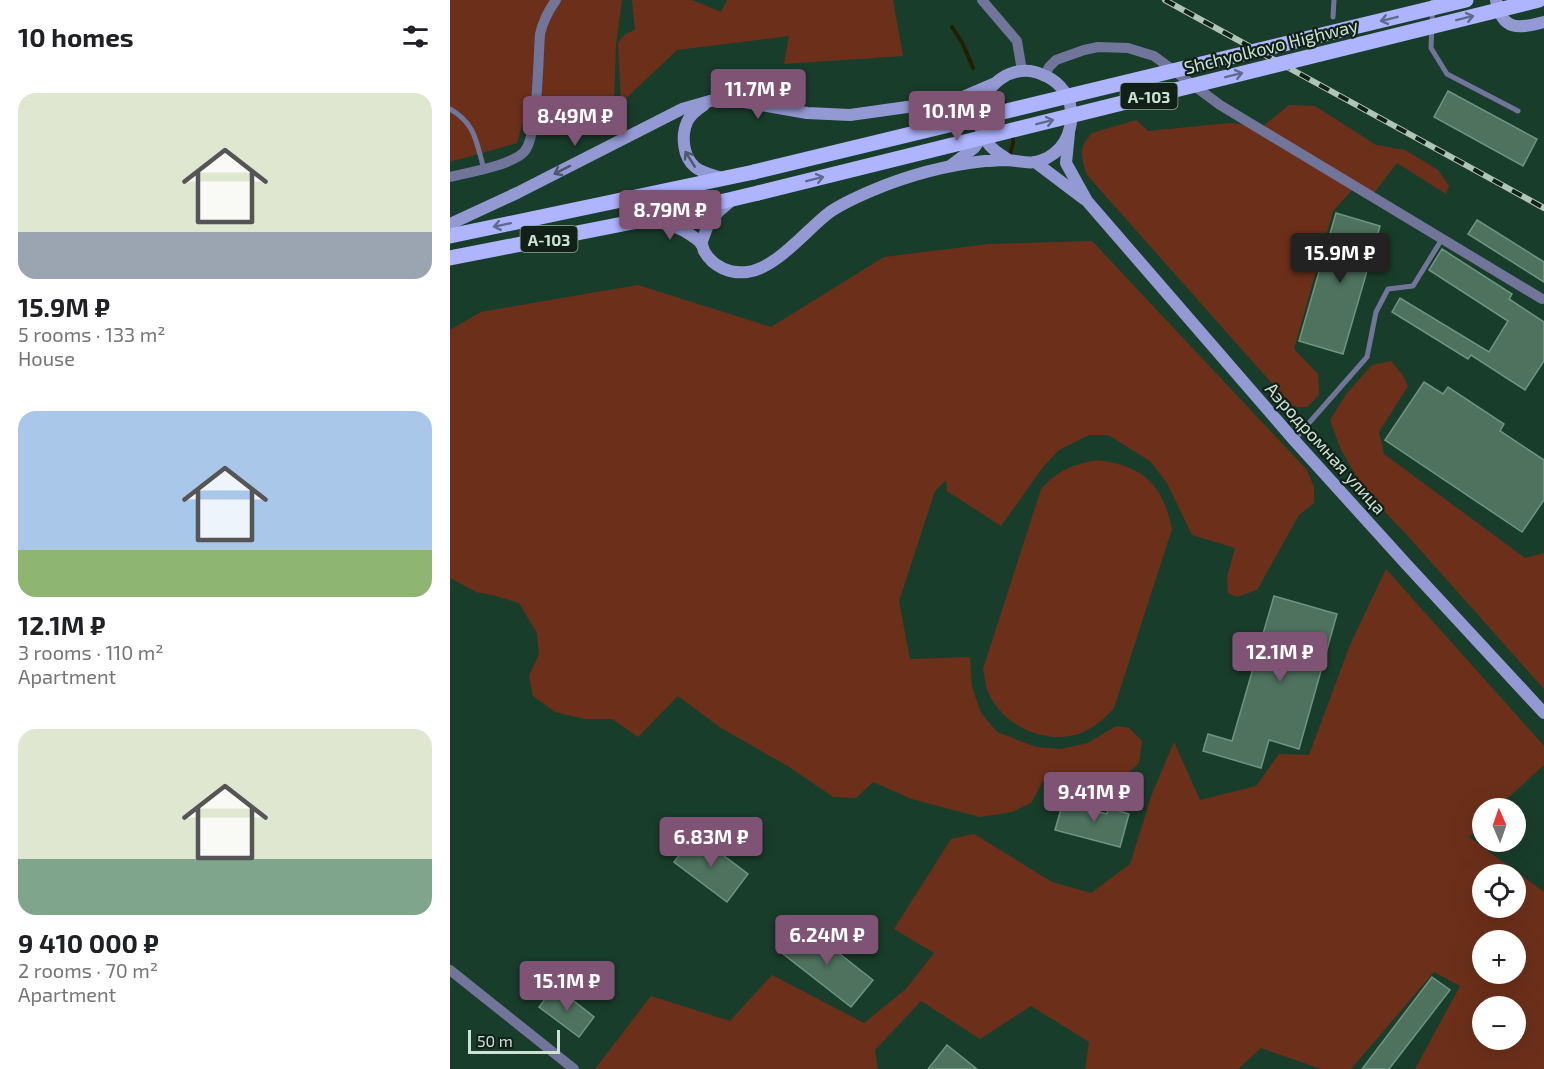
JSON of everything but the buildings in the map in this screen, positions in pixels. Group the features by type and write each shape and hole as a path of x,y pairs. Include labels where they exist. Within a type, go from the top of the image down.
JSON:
{"main road":[{"name":"Shchyolkovo Highway","path":"450,236 754,172 1466,0"},
{"name":"Shchyolkovo Highway","path":"450,258 732,200 1539,0"}],"street":[{"path":"450,177 514,159 525,151 534,124 540,34 548,11 556,0"},
{"path":"982,0 1017,41 1022,70"},
{"path":"1496,0 1501,17 1512,26 1529,26 1544,22"},
{"path":"1045,75 1056,60 1098,47 1128,48 1154,56 1220,105 1542,298"},
{"path":"450,224 518,193 682,109 710,101 727,99 807,113 850,115 949,103 993,84 1008,74 1022,70 1045,75 1059,85 1069,99 1072,116 1066,163 1088,201"},
{"path":"993,84 983,99 979,117 983,135 993,150 1008,160"},
{"path":"710,101 697,109 687,120 683,137 686,154 694,167 724,178"},
{"path":"949,103 966,108 979,117"},
{"path":"648,219 686,232 701,244 718,266 734,273 750,272 767,266 830,212 851,199 912,176 950,167 984,161 1008,160 1025,164 1035,162 1049,157 1060,148 1069,133"},
{"path":"950,167 974,148 983,135"},
{"path":"1035,162 1088,201"},
{"path":"701,244 708,225 732,200"},
{"name":"Аэродромная улица","path":"1088,201 1294,440 1544,713"},
{"path":"450,970 574,1069"}],"lane":[{"path":"1333,17 1334,0"},
{"path":"1433,0 1431,48 1447,74 1518,111"},
{"path":"450,109 461,116 474,132 484,169"},
{"path":"1294,440 1367,357 1376,312 1388,289 1413,286 1442,239"}],"shaded area":[{"path":"450,0 622,0 616,44 614,102 528,104 517,143 450,162"},
{"path":"632,0 692,0 721,12 727,0 893,0 903,56 784,64 789,36 677,50 621,103 618,43 625,34 635,30"},
{"path":"1289,105 1315,106 1376,145 1405,150 1438,170 1449,186 1446,194 1397,163 1370,198 1354,188 1333,211 1294,349 1318,374 1319,395 1307,407 1291,405 1087,175 1082,158 1084,143 1092,133 1136,120 1148,131 1230,123 1262,127"},
{"path":"1092,241 1307,470 1314,487 1314,503 1299,515 1257,590 1237,597 1228,593 1227,577 1235,548 1192,535 1167,483 1150,461 1108,435 1089,435 1059,450 1043,467 1001,526 947,491 946,480 935,491 899,601 910,659 970,657 972,687 981,713 997,732 1036,747 1061,749 1088,743 1116,726 1129,728 1142,741 1139,763 1125,776 1084,787 1043,781 1031,803 1012,812 980,817 912,799 873,782 856,798 833,797 791,768 721,728 678,696 638,737 612,719 585,719 555,712 533,696 529,676 539,654 537,633 519,603 476,592 450,578 450,330 481,312 638,285 771,327 884,257 989,244"},
{"path":"1391,361 1408,386 1379,432 1384,454 1525,558 1544,553 1544,689 1365,491 1341,450 1330,420 1347,393 1372,365"},
{"path":"1098,460 1128,467 1148,480 1163,500 1172,529 1114,708 1099,722 1081,733 1053,737 1040,735 1027,730 1004,715 988,692 983,669 1041,489 1066,469"},
{"path":"1386,569 1544,746 1544,765 1508,798 1472,798 1472,834 1469,837 1472,839 1472,852 1489,852 1506,864 1472,864 1472,918 1526,918 1526,879 1544,892 1544,1069 1415,1069 1460,986 1434,972 1351,1069 1321,1069 1261,1048 1238,1069 1085,1069 1089,1042 1031,1006 980,1039 921,1001 875,1050 878,1069 595,1069 651,996 730,1021 772,975 864,1023 906,989 934,953 894,929 951,839 974,834 1052,882 1091,893 1130,864 1152,794 1174,742 1200,800 1256,786 1279,754 1309,755 1350,645"}],"waterway":[{"path":"952,27 963,44 973,68"},
{"path":"1001,95 1006,107"},
{"path":"1010,154 1013,134"}],"railway":[{"path":"1165,0 1544,208"}]}
